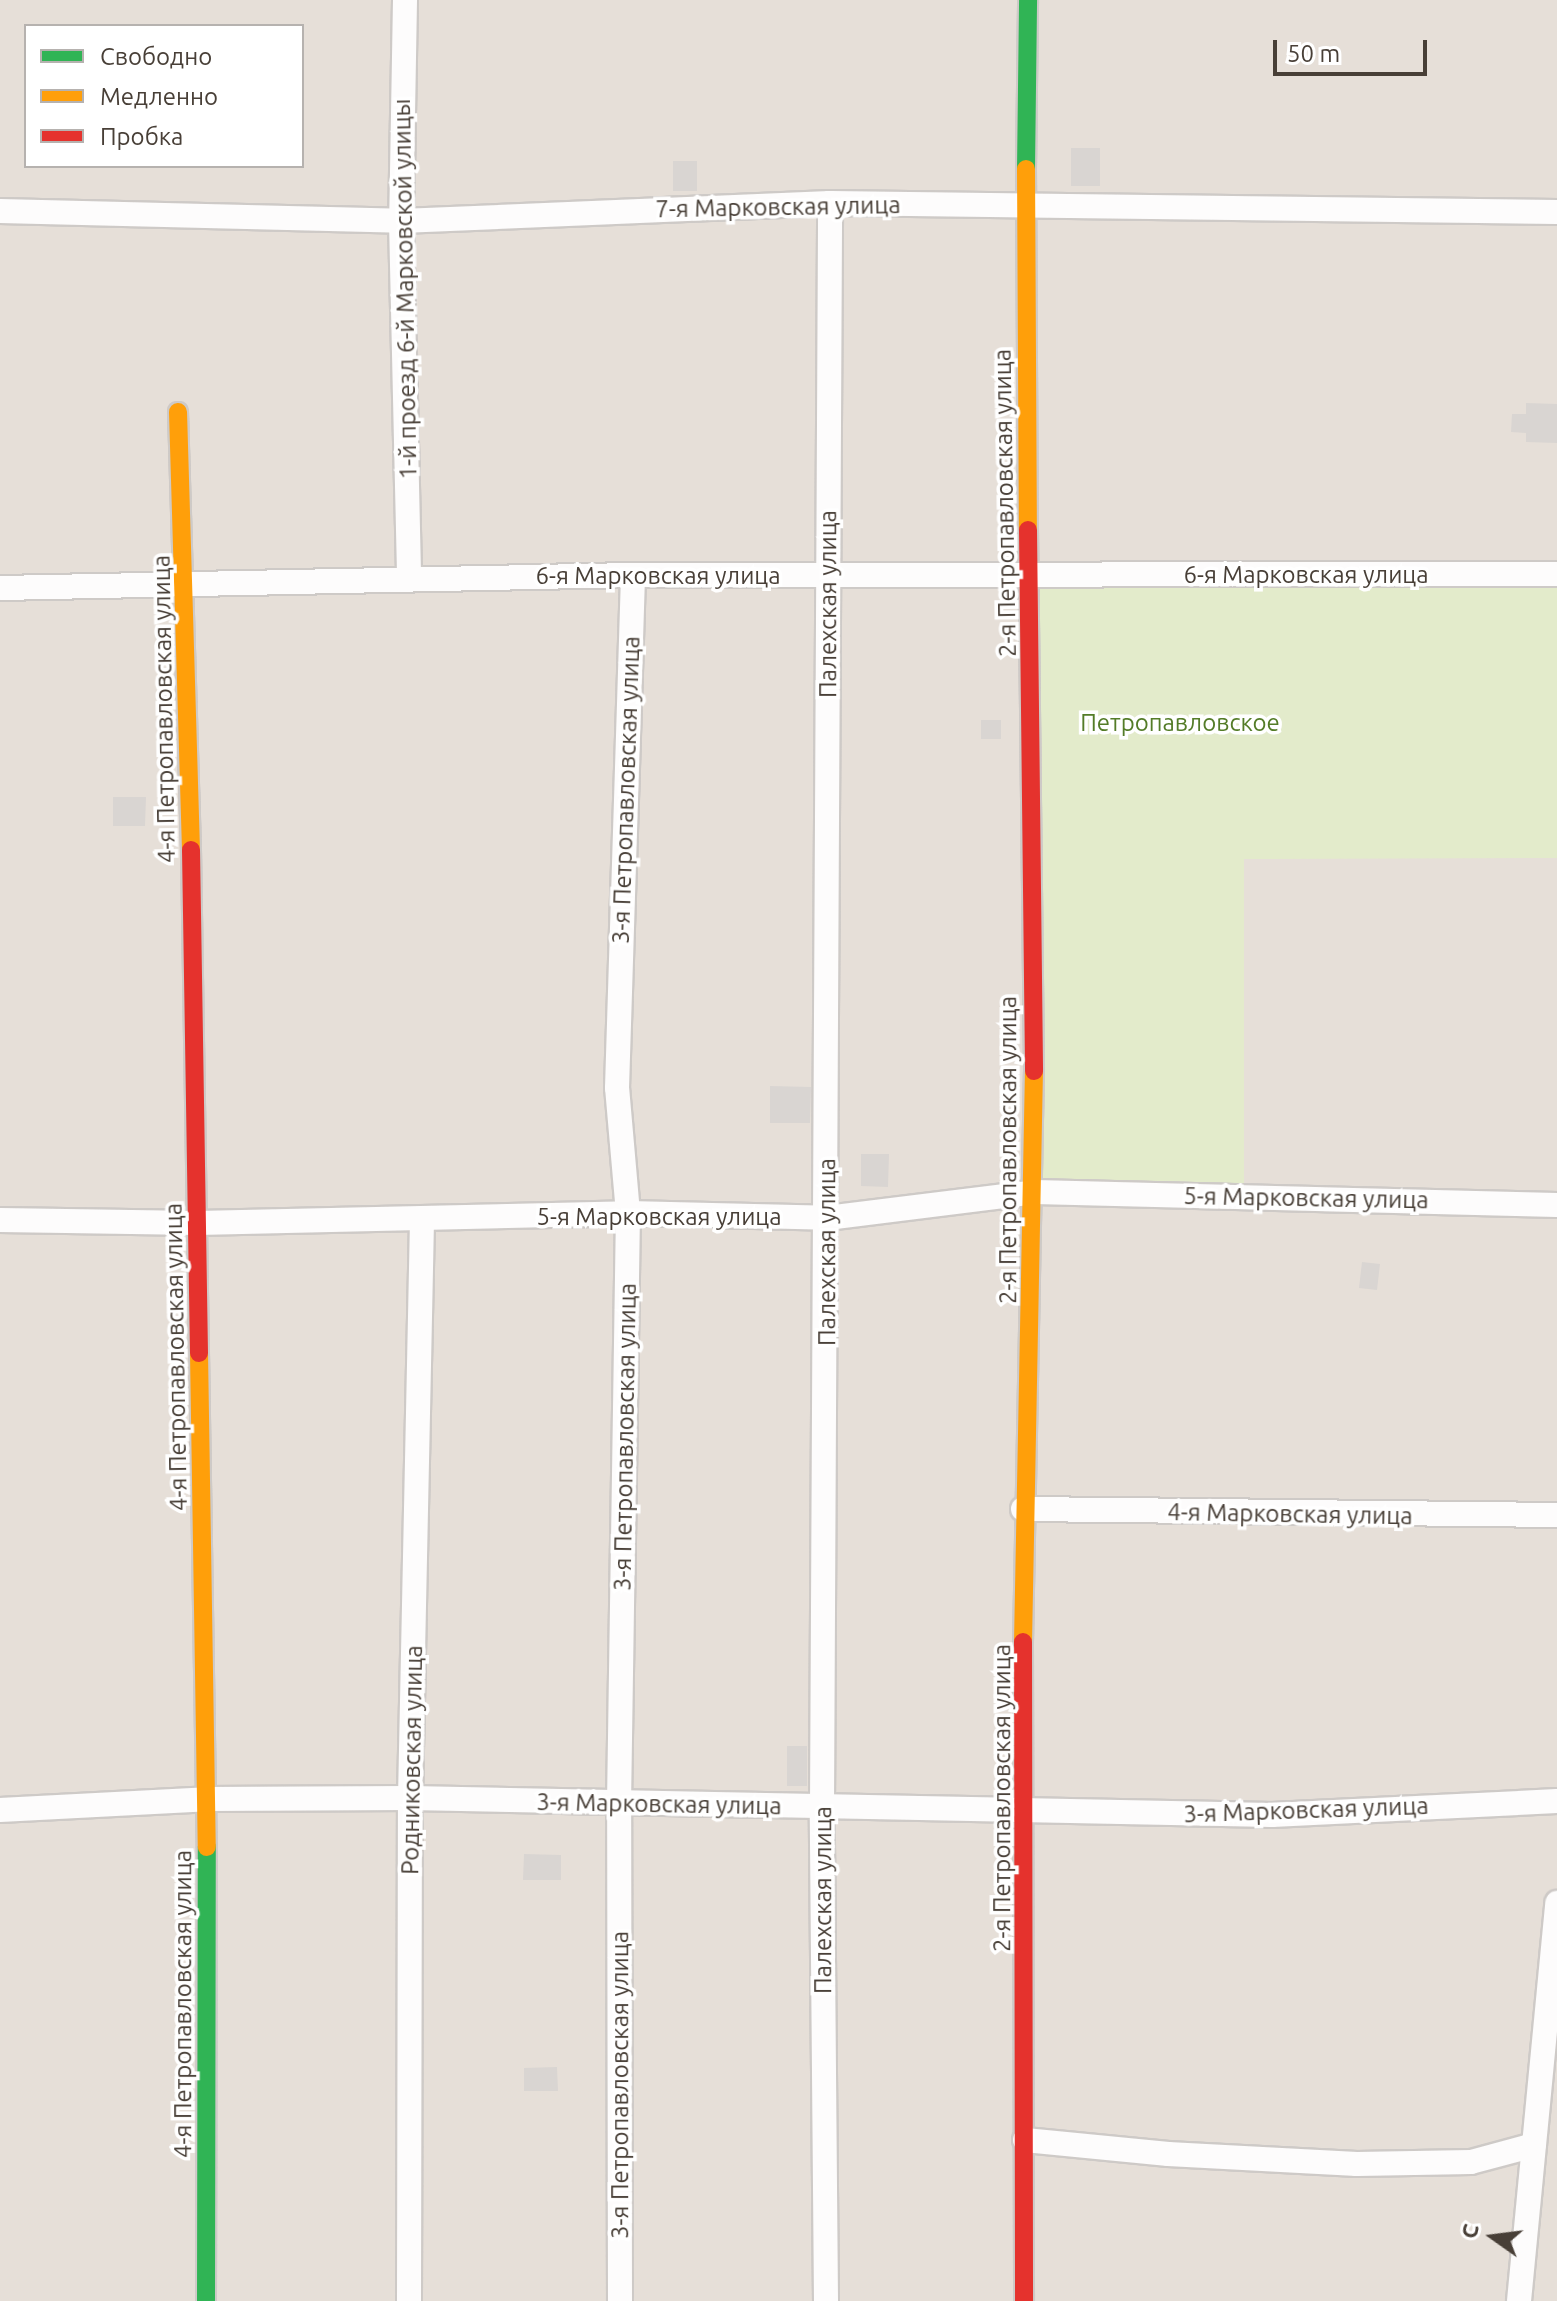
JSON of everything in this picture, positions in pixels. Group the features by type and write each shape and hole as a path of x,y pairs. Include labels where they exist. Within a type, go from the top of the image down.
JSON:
{"street":[{"name":"1-й проезд 6-й Марковской улицы","path":"405,0 401,221 409,578"},
{"name":"2-я Петропавловская улица","path":"1024,2301 1027,1812 1023,1509 1035,1192 1025,205 1028,0"},
{"name":"7-я Марковская улица","path":"0,211 401,221 830,203 1557,212"},
{"name":"Палехская улица","path":"826,2301 822,1807 830,203"},
{"name":"4-я Петропавловская улица","path":"178,412 186,583 207,1799 206,2301"},
{"name":"6-я Марковская улица","path":"0,588 633,575 1557,574"},
{"name":"3-я Петропавловская улица","path":"620,2301 619,1804 628,1213 617,1088 633,575"},
{"name":"5-я Марковская улица","path":"0,1220 197,1223 628,1213 827,1218 1035,1192 1557,1205"},
{"name":"Родниковская улица","path":"409,2301 410,1798 422,1220"},
{"name":"4-я Марковская улица","path":"1023,1509 1557,1515"},
{"name":"3-я Марковская улица","path":"0,1810 207,1799 410,1798 1272,1815 1557,1801"},
{"path":"1519,2301 1557,1903"},
{"path":"1025,2140 1168,2154 1357,2164 1471,2162 1534,2145"}],"shaded area":[{"path":"0,0 1557,0 1557,2301 0,2301"}],"green space":[{"name":"Петропавловское","path":"1557,574 1557,858 1244,859 1244,1197 1035,1192 1030,576"}],"building":[{"path":"1071,148 1100,148 1100,186 1071,186"},
{"path":"673,161 697,161 697,191 673,191"},
{"path":"1526,403 1557,404 1557,443 1526,442 1526,433 1511,432 1512,414 1526,414"},
{"path":"981,720 1001,720 1001,739 981,739"},
{"path":"113,797 146,797 145,826 113,826"},
{"path":"770,1086 811,1087 810,1123 770,1123"},
{"path":"861,1154 889,1154 888,1187 861,1186"},
{"path":"1362,1262 1380,1264 1377,1290 1359,1288"},
{"path":"787,1746 807,1746 807,1786 787,1786"},
{"path":"524,1854 561,1855 561,1880 523,1880"},
{"path":"557,2067 558,2091 524,2091 524,2068"}],"traffic: fast":[{"path":"1026,169 1028,0"},
{"path":"206,2301 207,1847"}],"traffic: slow":[{"path":"1026,169 1028,530"},
{"path":"178,412 191,850"},
{"path":"1023,1642 1034,1071"},
{"path":"199,1353 207,1847"}],"traffic: jam":[{"path":"1028,530 1034,1071"},
{"path":"191,850 199,1353"},
{"path":"1023,1642 1024,2301"}]}
